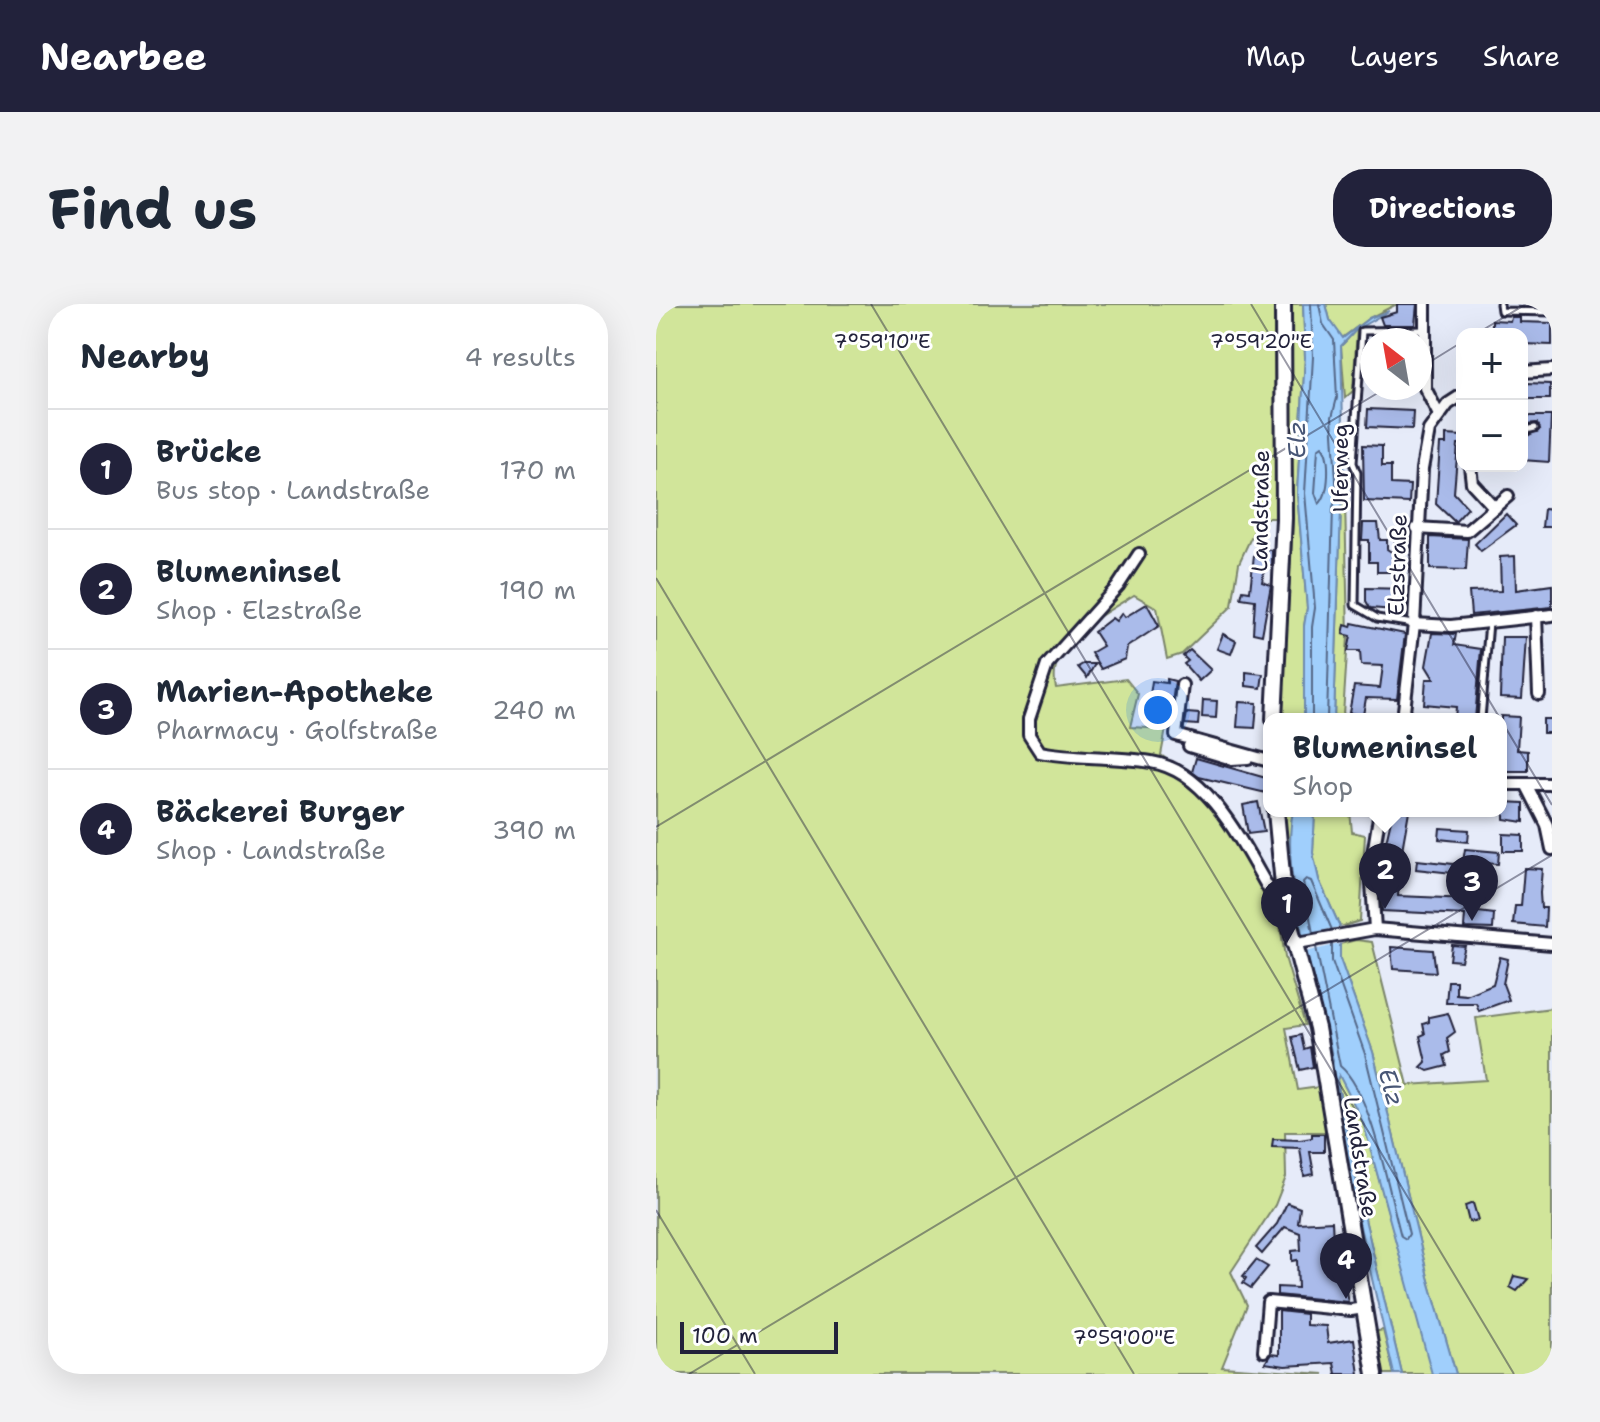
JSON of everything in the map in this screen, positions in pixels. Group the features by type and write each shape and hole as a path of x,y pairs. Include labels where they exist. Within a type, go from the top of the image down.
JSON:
{"street":[{"name":"Landstraße","path":"1274,713 1284,518 1283,304"},
{"path":"1425,304 1425,328"},
{"path":"1528,372 1552,370"},
{"path":"1431,400 1439,415"},
{"name":"Elzstraße","path":"1404,713 1414,624 1417,528 1424,459 1429,430 1439,415 1456,400"},
{"path":"1471,472 1472,483 1495,508"},
{"path":"1417,528 1467,531 1508,496"},
{"name":"Landstraße","path":"1139,554 1118,586 1047,665 1029,719 1029,735 1040,752 1078,759 1151,762 1180,773 1202,790 1237,833 1288,921 1298,943 1317,1028 1375,1374"},
{"path":"1414,624 1451,626 1552,615"},
{"path":"1536,616 1539,694"},
{"path":"1182,685 1176,735 1263,760"},
{"path":"1189,746 1232,759 1250,758"},
{"path":"1507,784 1552,784"},
{"path":"1526,784 1547,825 1552,849"},
{"name":"Landstraße","path":"1277,817 1288,921"},
{"path":"1375,929 1371,867 1379,817"},
{"path":"1298,943 1375,929 1552,944 1552,933"},
{"path":"1264,1351 1268,1302 1351,1310 1364,1308"}],"lane":[{"path":"1500,304 1501,311 1552,312"},
{"name":"Uferweg","path":"1360,360 1353,463 1357,473 1355,605 1377,618 1414,624"},
{"path":"1528,430 1535,428"},
{"path":"1481,713 1489,622"}],"green space":[{"path":"656,304 1274,304 1276,518 1260,518 1239,563 1232,606 1182,654 1167,659 1157,608 1134,595 1079,632 1059,657 1055,672 1056,688 1126,679 1138,694 1130,727 1166,729 1161,755 1189,776 1267,874 1278,912 1285,957 1305,1025 1286,1028 1298,1090 1320,1087 1326,1132 1285,1132 1286,1177 1275,1205 1231,1272 1247,1305 1222,1367 1324,1374 656,1374"},
{"path":"1289,304 1303,304 1305,357 1297,493 1307,608 1304,626 1304,713 1282,713 1293,519"},
{"path":"1326,304 1397,304 1369,318 1342,338 1330,320"},
{"path":"1357,329 1353,391 1345,398 1341,346"},
{"path":"1345,499 1348,637 1343,713 1334,713 1341,506"},
{"path":"1282,817 1292,817 1291,857 1305,934 1302,935"},
{"path":"1315,817 1351,817 1352,832 1365,835 1360,921 1340,927 1319,880 1313,853"},
{"path":"1356,940 1372,942 1408,1085 1486,1080 1476,1018 1552,1008 1552,1374 1456,1374 1428,1277 1373,1052 1340,959 1340,944"},
{"path":"1309,951 1333,1061 1331,1073 1305,952"},
{"path":"1339,1074 1363,1122 1433,1374 1402,1374 1360,1198 1337,1080"},
{"path":"1383,1330 1394,1374 1382,1374 1374,1332"}],"water":[{"path":"1303,304 1326,304 1330,320 1343,338 1369,318 1389,311 1357,329 1341,346 1345,499 1341,507 1334,713 1304,713 1304,626 1307,608 1297,493 1305,357"},
{"path":"1292,817 1315,817 1313,853 1319,880 1340,927 1340,959 1373,1052 1428,1277 1456,1374 1432,1374 1363,1122 1339,1075 1337,1080 1360,1198 1402,1374 1394,1374 1339,1136 1331,1073 1333,1061 1302,936 1291,870"}],"pier":[{"path":"1344,926 1344,943 1305,952 1302,935"}],"building":[{"path":"1397,304 1417,304 1415,325 1383,325 1380,317 1397,312"},
{"path":"1511,317 1520,317 1520,322 1552,323 1552,345 1528,344 1528,328 1492,328 1492,320 1510,321"},
{"path":"1528,383 1550,384 1550,399 1528,399"},
{"path":"1368,409 1413,411 1412,429 1367,427"},
{"path":"1528,416 1551,416 1549,462 1528,460 1528,435 1540,429 1537,423 1528,424"},
{"path":"1446,435 1456,436 1454,493 1468,508 1455,522 1436,504 1440,444 1446,444"},
{"path":"1363,445 1382,446 1382,466 1391,466 1391,484 1410,485 1409,503 1364,501"},
{"path":"1544,509 1552,510 1552,527 1542,527"},
{"path":"1506,514 1516,525 1481,551 1475,544"},
{"path":"1363,523 1378,523 1380,540 1387,540 1387,549 1393,553 1396,572 1377,572 1377,562 1369,562 1369,540 1362,540"},
{"path":"1430,537 1468,539 1466,570 1430,569"},
{"path":"1261,549 1272,550 1272,566 1265,566 1262,582 1271,585 1262,635 1253,633 1255,600 1241,598 1243,590 1250,591 1254,555 1260,556"},
{"path":"1515,556 1516,590 1552,585 1552,607 1471,615 1469,592 1501,591 1500,557"},
{"path":"1366,588 1407,589 1406,611 1370,608 1366,601"},
{"path":"1147,604 1159,626 1127,647 1125,659 1101,669 1091,653 1103,646 1094,632 1112,618 1116,621 1122,613 1125,617"},
{"path":"1352,623 1405,634 1397,699 1366,698 1363,713 1349,713 1354,686 1380,688 1383,666 1361,665 1360,651 1348,651 1351,636 1343,634 1345,625 1351,627"},
{"path":"1432,633 1456,634 1454,645 1481,649 1476,713 1456,713 1456,707 1424,704 1426,679 1434,679 1426,666"},
{"path":"1223,634 1236,641 1231,654 1217,649"},
{"path":"1502,637 1526,637 1522,699 1500,698"},
{"path":"1190,650 1211,670 1199,681 1184,664 1188,661 1183,656"},
{"path":"1095,664 1087,678 1078,667"},
{"path":"1246,672 1263,674 1261,688 1246,686"},
{"path":"1167,679 1175,681 1169,726 1146,723 1152,681 1167,683"},
{"path":"1203,700 1217,701 1216,718 1202,717"},
{"path":"1239,702 1257,703 1255,728 1237,727"},
{"path":"1187,713 1199,714 1198,725 1185,724"},
{"path":"1507,716 1519,717 1517,750 1528,751 1528,771 1507,771"},
{"path":"1543,719 1552,719 1552,733 1543,733"},
{"path":"1196,758 1263,777 1263,792 1199,777 1192,772"},
{"path":"1258,802 1264,832 1248,834 1243,805"},
{"path":"1507,802 1524,803 1524,822 1504,819 1507,817"},
{"path":"1392,817 1408,817 1402,850 1385,846"},
{"path":"1440,828 1469,830 1468,842 1439,839"},
{"path":"1503,834 1523,835 1523,851 1503,851"},
{"path":"1465,849 1499,852 1498,864 1463,862"},
{"path":"1417,860 1453,864 1452,873 1416,869"},
{"path":"1384,864 1400,864 1398,896 1470,899 1471,888 1481,889 1478,912 1494,914 1493,929 1464,928 1465,915 1382,911"},
{"path":"1524,868 1542,869 1540,893 1541,908 1546,908 1545,927 1513,924 1515,906 1521,906"},
{"path":"1452,945 1465,946 1461,961 1450,960"},
{"path":"1391,947 1433,950 1436,972 1393,969"},
{"path":"1500,957 1508,959 1503,984 1509,1000 1479,1011 1476,1003 1446,1003 1448,981 1456,981 1456,994 1466,995 1493,984"},
{"path":"1448,1013 1455,1032 1447,1038 1450,1052 1444,1055 1447,1066 1428,1071 1421,1067 1426,1062 1420,1036 1425,1034 1423,1024 1429,1022 1429,1017"},
{"path":"1301,1035 1304,1049 1310,1047 1313,1067 1300,1070 1292,1037"},
{"path":"1312,1134 1324,1134 1324,1152 1310,1152 1314,1174 1304,1176 1300,1148 1272,1147 1273,1139 1300,1140 1312,1138"},
{"path":"1287,1203 1300,1208 1298,1223 1332,1221 1334,1256 1339,1255 1348,1302 1277,1295 1277,1287 1298,1288 1297,1260 1292,1261 1292,1251 1301,1250 1300,1233 1285,1227 1262,1254 1256,1248 1277,1224"},
{"path":"1473,1203 1478,1220 1469,1222 1465,1206"},
{"path":"1256,1260 1268,1267 1251,1288 1243,1283 1246,1278 1243,1276"},
{"path":"1514,1276 1528,1279 1517,1291 1510,1287"},
{"path":"1279,1311 1306,1314 1306,1325 1326,1326 1328,1343 1354,1339 1359,1374 1336,1374 1334,1363 1285,1366 1265,1363 1271,1354 1279,1355"}],"place":[{"name":"Blumeninsel","path":"1385,909"},
{"name":"Marien-Apotheke","path":"1472,921"},
{"name":"Brücke","path":"1287,943"},
{"name":"Bäckerei Burger","path":"1346,1299"}],"water label":[{"name":"Elz","path":"1297,440"},
{"name":"Elz","path":"1391,1087"}]}
